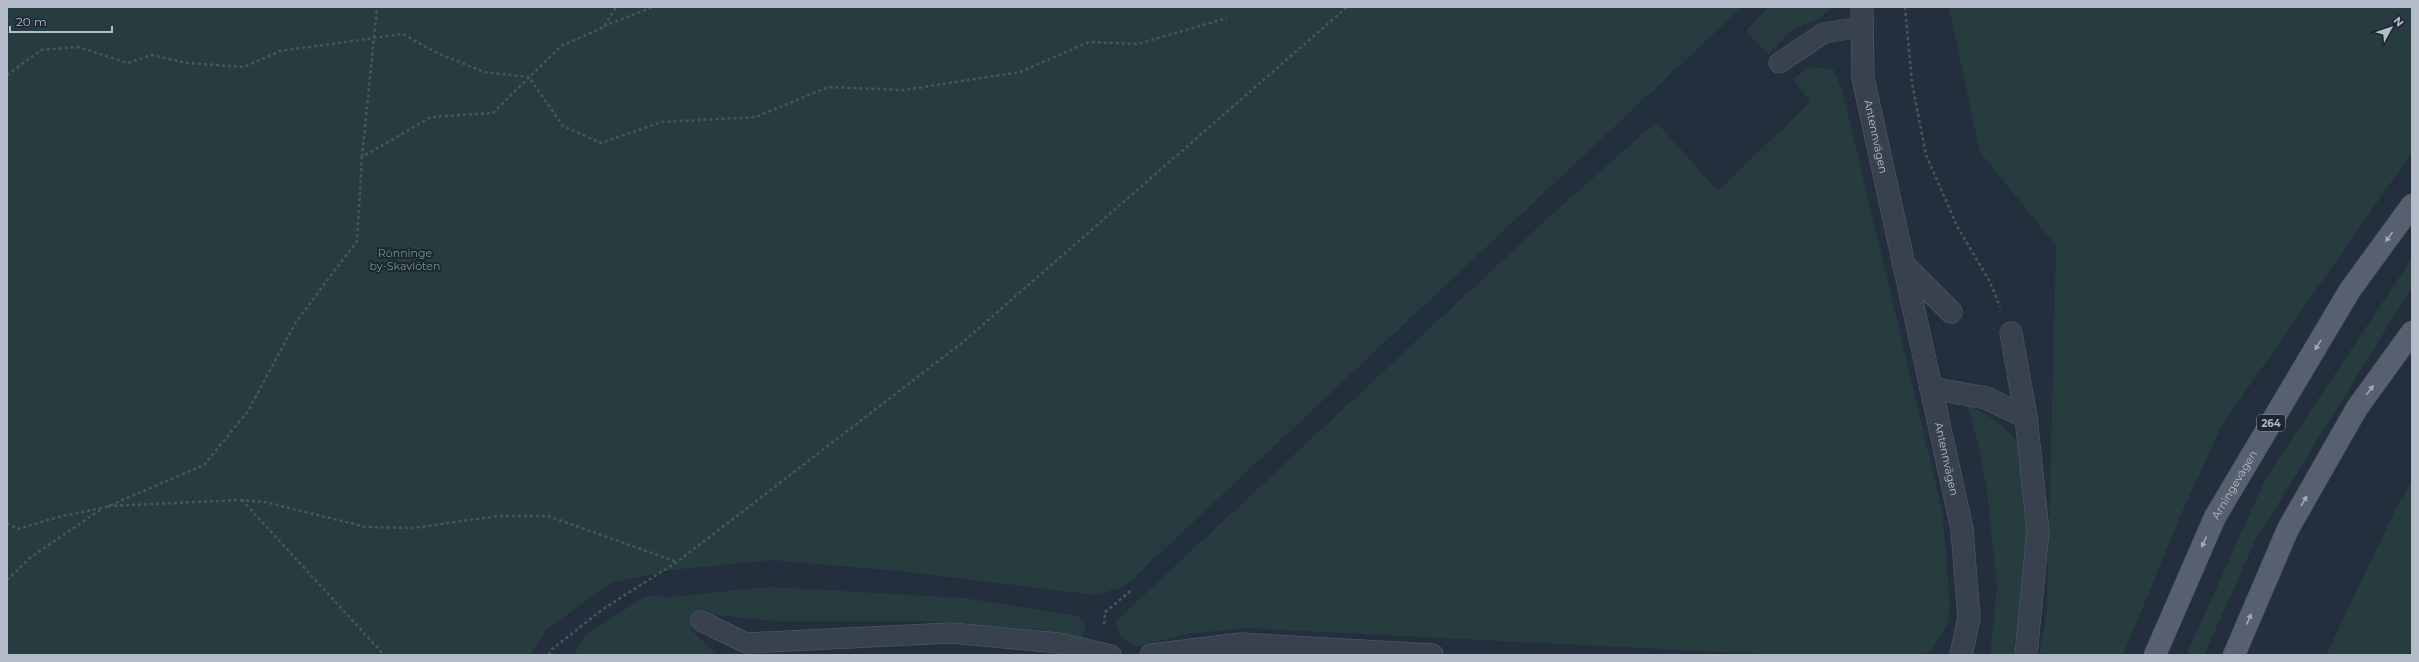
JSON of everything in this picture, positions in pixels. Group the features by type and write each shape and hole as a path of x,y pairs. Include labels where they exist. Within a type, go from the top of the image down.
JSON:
{"main road":[{"name":"Arningevägen","path":"2154,655 2215,517 2350,290 2412,205"},
{"path":"2234,655 2288,529 2357,408 2412,332"}],"street":[{"name":"Antennvägen","path":"1862,17 1863,78 1962,529 1969,618 1961,655"},
{"path":"1904,265 1951,312"},
{"path":"2011,333 2026,417 2038,531 2026,655"},
{"path":"1931,388 1986,398 2026,417"},
{"path":"1151,655 1241,644 1432,655"}],"lane":[{"path":"1779,63 1824,33 1862,17"},
{"path":"701,621 749,649 951,633 1059,642 1111,655"}],"path":[{"path":"7,580 31,557 106,507 204,465 248,411 296,322 357,241 362,157 377,7"},
{"path":"604,27 616,7"},
{"path":"362,157 431,117 493,113 561,46 653,7"},
{"path":"549,655 551,650 603,609 677,562 963,342 1347,7"},
{"path":"1905,7 1912,83 1926,155 1957,226 1990,282 2011,333"},
{"path":"7,75 41,50 78,47 128,63 152,55 187,63 244,67 280,51 403,34 434,52 484,72 529,77 563,126 601,143 662,122 756,116 828,86 904,90 1020,72 1089,42 1138,44 1227,18"},
{"path":"7,523 18,529 58,517 106,507 242,500 265,502 366,527 413,528 498,516 548,516 677,562"},
{"path":"242,500 384,655"},
{"path":"1106,612 1133,589"}],"green space":[{"name":"Rönninge by-Skavlöten","path":"7,7 1742,7 1124,587 1095,595 900,571 772,560 671,570 611,583 547,629 530,655 7,655"},
{"path":"1769,7 1833,7 1820,18 1792,30 1768,54 1745,32"},
{"path":"1949,7 2412,7 2412,152 2222,425 2183,510 2123,655 2039,655 2047,611 2056,246 1980,152"},
{"path":"1808,67 1833,69 1842,89 1942,510 1950,605 1947,624 1932,650 1922,655 1779,655 1247,628 1186,634 1135,647 1120,635 1115,622 1549,217 1656,122 1718,191 1810,102 1793,79"},
{"path":"2412,258 2412,287 2255,541 2204,655 2186,655 2267,476"},
{"path":"1967,404 1995,420 2017,441 2024,494 2027,546 2014,655 1990,655 1997,587 1987,491 1978,444"},
{"path":"2412,482 2412,655 2326,655 2400,500"},
{"path":"770,587 964,598 1078,616 1086,624 1081,639 1038,630 927,621 775,621 700,613 690,629 717,655 573,655 586,635 646,596 671,597"}]}
